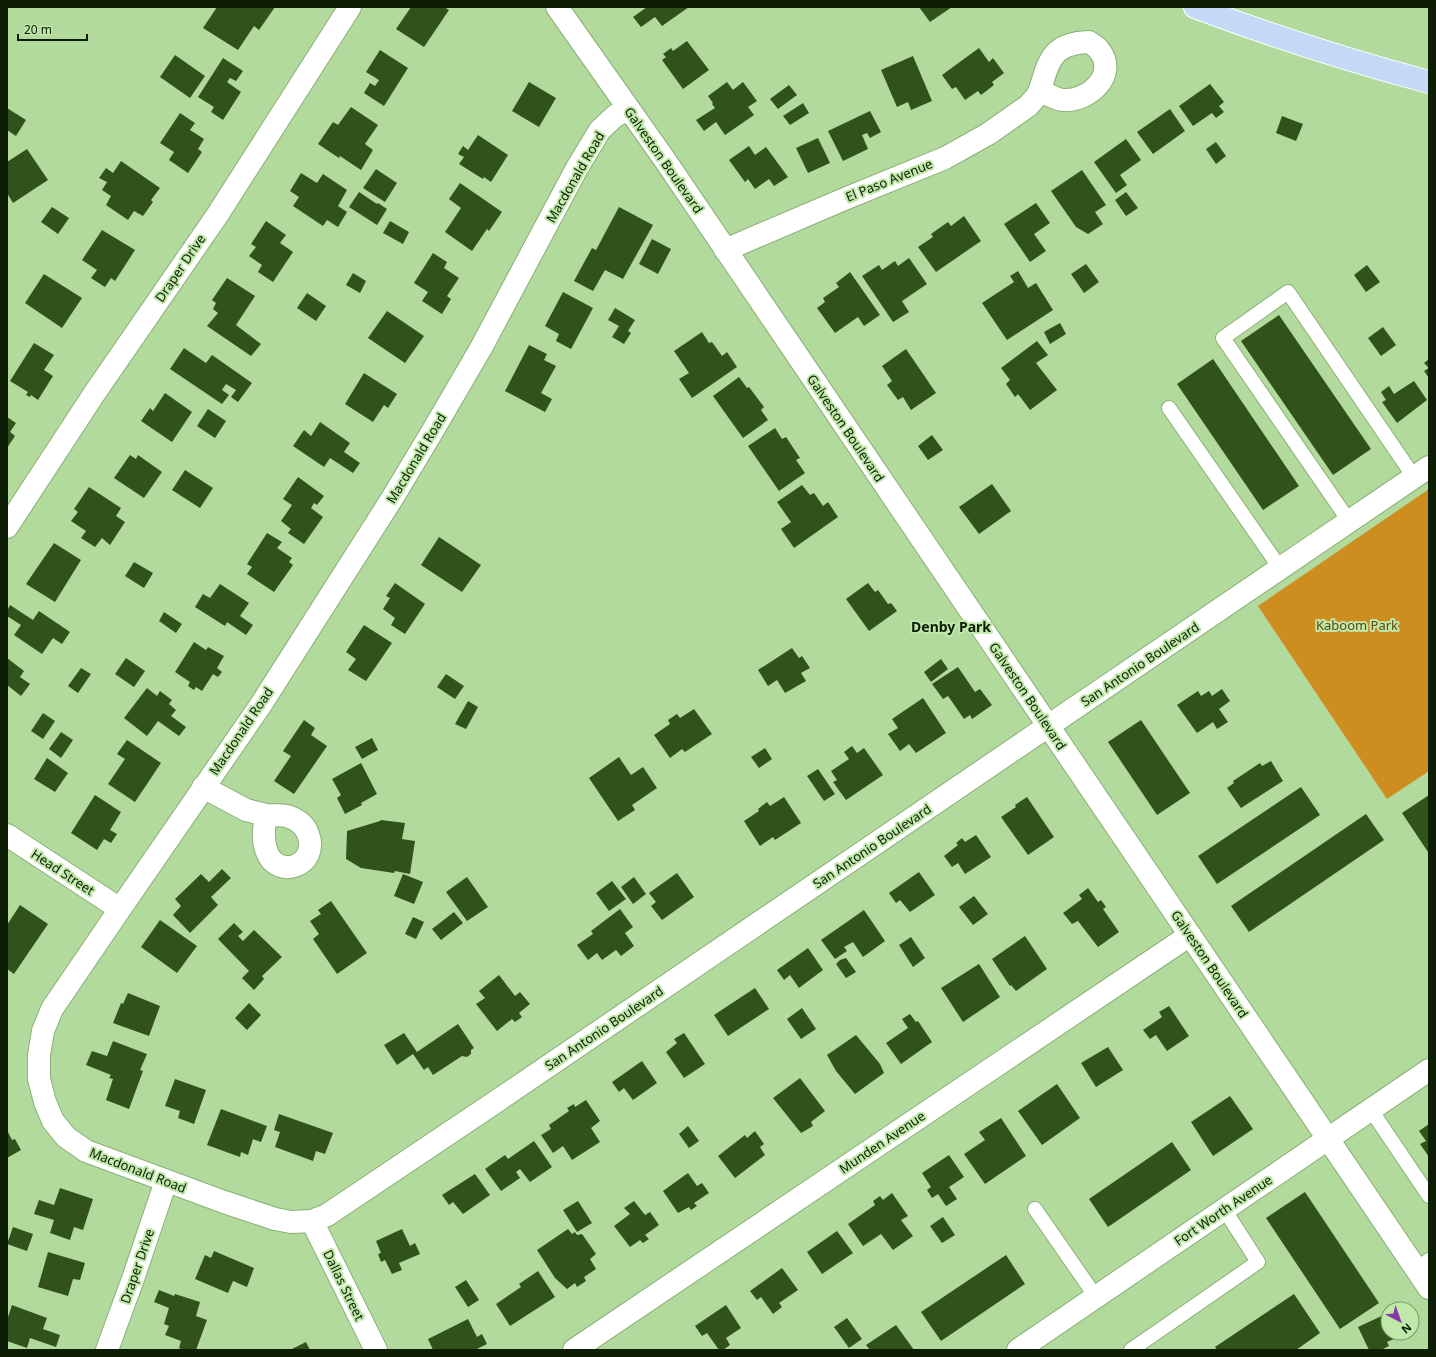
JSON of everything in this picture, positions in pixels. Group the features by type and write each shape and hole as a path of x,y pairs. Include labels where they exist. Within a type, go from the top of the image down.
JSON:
{"highway":[{"path":"1196,7 1267,34 1379,69 1429,82"}],"street":[{"name":"Draper Drive","path":"7,527 94,394 218,214 350,7"},
{"name":"Galveston Boulevard","path":"557,7 667,163 1328,1138 1423,1264 1429,1288"},
{"name":"El Paso Avenue","path":"725,250 945,158 988,134 1022,110 1036,97 1040,90"},
{"name":"Macdonald Road","path":"312,1220 291,1222 275,1219 86,1151 66,1137 53,1121 45,1102 39,1079 38,1055 43,1032 52,1009 260,706 432,432 484,341 577,168 600,130 615,116 628,109"},
{"name":"San Antonio Boulevard","path":"312,1220 326,1215 494,1104 1421,472"},
{"path":"203,787 246,810 266,815"},
{"name":"Head Street","path":"7,835 120,909"},
{"name":"Munden Avenue","path":"574,1350 1190,934"},
{"name":"Fort Worth Avenue","path":"1018,1350 1328,1138 1428,1072"},
{"name":"Draper Drive","path":"107,1350 166,1181"},
{"name":"Dallas Street","path":"312,1220 376,1350"}],"lane":[{"path":"1349,521 1223,338 1288,292 1421,472"},
{"path":"1169,408 1280,568"},
{"path":"1370,1110 1429,1196"},
{"path":"1035,1209 1096,1297"},
{"path":"1131,1350 1258,1262 1224,1209"}],"green space":[{"name":"Kaboom Park","path":"1429,489 1429,771 1387,799 1258,606"}],"building":[{"path":"217,7 275,7 259,30 254,26 238,50 203,28"},
{"path":"411,7 444,7 449,10 424,47 396,29"},
{"path":"647,7 689,7 662,26 655,17 641,27 633,17"},
{"path":"919,7 952,7 930,22"},
{"path":"687,41 709,70 683,89 662,60 666,57 663,54 671,48 673,51"},
{"path":"979,48 989,62 993,58 1004,73 992,82 994,85 981,95 978,91 965,100 956,87 952,89 942,75"},
{"path":"380,50 408,68 384,106 364,93 370,83 375,86 379,80 366,72"},
{"path":"175,55 205,76 190,98 160,77"},
{"path":"913,56 932,101 911,110 908,102 897,107 881,70"},
{"path":"223,58 243,71 236,81 230,78 227,82 241,92 223,120 211,112 214,107 198,97"},
{"path":"529,82 556,98 539,127 512,111"},
{"path":"727,82 733,90 743,82 757,101 748,107 754,115 725,135 716,122 704,131 696,120 715,108 708,96"},
{"path":"1210,84 1224,102 1219,106 1224,112 1216,118 1212,113 1193,126 1179,106"},
{"path":"789,85 797,95 778,109 770,99"},
{"path":"803,103 809,113 790,125 783,116"},
{"path":"351,107 378,125 365,144 373,150 361,170 318,144 333,122 338,125"},
{"path":"7,108 26,120 16,136 7,130"},
{"path":"1170,109 1185,131 1153,154 1137,132"},
{"path":"870,111 881,132 870,138 867,133 862,135 868,149 843,161 828,131"},
{"path":"180,113 195,123 190,130 204,139 198,149 202,152 188,173 169,160 174,152 160,143"},
{"path":"1282,116 1303,124 1296,141 1276,133"},
{"path":"478,135 508,155 491,182 484,177 483,179 459,164 464,157 458,154 463,146 468,150"},
{"path":"818,138 830,163 808,173 796,148"},
{"path":"1126,139 1141,160 1120,175 1127,185 1116,193 1094,162"},
{"path":"1216,142 1226,156 1216,164 1206,149"},
{"path":"749,146 755,155 766,147 788,177 774,186 769,179 755,189 748,179 745,182 729,160"},
{"path":"27,149 48,180 13,203 7,193 7,162"},
{"path":"121,161 160,188 151,200 153,202 143,216 134,211 128,220 106,205 111,196 102,190 107,182 99,178 106,168 113,173"},
{"path":"376,169 397,183 385,202 363,188"},
{"path":"1082,170 1106,205 1095,212 1103,224 1088,234 1076,227 1051,191"},
{"path":"301,173 317,183 323,174 347,190 338,206 347,212 338,227 327,220 323,226 293,206 299,197 290,191"},
{"path":"460,183 502,212 489,231 487,229 472,251 445,232 461,208 449,199"},
{"path":"359,192 387,209 377,225 349,207"},
{"path":"1126,192 1138,208 1126,216 1115,200"},
{"path":"1036,203 1050,223 1034,234 1046,251 1030,262 1004,224"},
{"path":"52,207 69,218 58,234 41,222"},
{"path":"619,207 653,225 623,279 605,270 593,291 574,281 592,248 596,250"},
{"path":"964,216 981,241 936,272 918,247 933,237 931,234 948,222 951,226"},
{"path":"266,221 286,235 280,243 293,252 273,282 258,272 262,265 249,256 256,247 251,244"},
{"path":"390,221 409,232 403,244 383,233"},
{"path":"102,230 135,250 115,281 111,278 105,287 91,278 97,270 82,260"},
{"path":"652,239 671,249 658,274 639,264"},
{"path":"433,253 447,262 444,268 459,278 447,296 451,299 442,314 422,301 428,292 414,283"},
{"path":"909,258 927,284 902,301 909,312 893,322 862,276 879,265 882,270 895,261 898,266"},
{"path":"1086,264 1099,282 1084,293 1071,274"},
{"path":"1367,265 1380,282 1366,292 1354,275"},
{"path":"1018,271 1028,288 1036,283 1053,310 1007,340 982,303 1014,282 1010,276"},
{"path":"850,272 880,315 864,326 858,317 835,333 817,308 825,302 823,298 839,287 836,283"},
{"path":"353,273 366,281 360,293 346,285"},
{"path":"44,274 82,298 62,328 25,303"},
{"path":"227,278 255,296 236,325 261,344 251,356 207,326 218,313 213,309 216,303 212,300"},
{"path":"563,292 593,308 571,349 556,341 559,334 545,326"},
{"path":"307,293 326,306 316,321 297,308"},
{"path":"615,308 635,320 628,331 631,333 624,344 612,337 619,326 608,320"},
{"path":"387,311 424,336 405,363 368,338"},
{"path":"1279,315 1371,449 1333,475 1241,341"},
{"path":"1060,323 1066,334 1050,344 1044,332"},
{"path":"1383,327 1396,345 1381,356 1368,338"},
{"path":"702,332 709,343 712,342 722,356 727,352 737,367 692,398 679,379 689,373 674,351"},
{"path":"1037,341 1048,355 1036,363 1057,390 1030,410 1018,394 1015,397 1006,384 1010,380 1001,368"},
{"path":"34,343 54,355 44,370 53,376 38,400 31,395 30,397 26,395 28,392 10,381"},
{"path":"529,345 547,354 544,360 556,366 541,393 552,399 545,412 505,391"},
{"path":"184,348 206,363 212,355 252,383 238,402 231,397 236,390 226,384 222,390 229,395 222,404 170,369"},
{"path":"906,349 936,393 911,410 903,397 898,400 887,385 892,381 882,366"},
{"path":"1213,359 1299,486 1263,510 1177,384"},
{"path":"1429,359 1429,368 1424,363"},
{"path":"1429,368 1429,378 1424,371"},
{"path":"364,373 397,394 388,408 384,405 373,422 345,404"},
{"path":"739,377 747,388 749,387 764,407 761,410 768,420 743,438 713,396"},
{"path":"1414,381 1427,400 1397,423 1382,402 1386,400 1381,392 1389,386 1394,394"},
{"path":"165,393 192,412 172,442 141,421 150,408 153,411"},
{"path":"208,409 226,421 215,438 197,426"},
{"path":"7,417 16,423 10,432 15,436 7,448"},
{"path":"320,422 350,443 344,452 360,463 353,473 330,458 324,467 293,446 304,430 311,436"},
{"path":"775,428 782,439 786,437 800,458 796,460 805,473 779,491 748,446"},
{"path":"932,435 943,450 928,460 918,446"},
{"path":"130,455 136,459 138,455 162,472 144,498 114,478"},
{"path":"185,470 213,488 200,508 172,490"},
{"path":"298,477 324,496 317,505 314,503 311,508 323,517 304,544 288,533 291,529 281,521 292,505 283,499"},
{"path":"992,484 1011,511 979,534 959,507"},
{"path":"802,485 810,495 814,493 823,506 828,502 838,517 794,548 781,529 791,522 777,502"},
{"path":"89,487 121,508 116,516 125,522 110,545 102,538 95,547 81,538 86,531 71,521 78,512 74,509"},
{"path":"267,533 282,542 277,548 292,558 289,562 293,565 274,592 247,574 252,567 247,564"},
{"path":"439,537 481,565 462,592 421,565"},
{"path":"54,543 81,560 55,602 26,584"},
{"path":"134,562 153,573 144,588 125,576"},
{"path":"395,583 425,604 405,634 391,625 395,618 383,609 390,598 386,596"},
{"path":"868,583 875,592 878,590 888,604 891,603 897,611 869,631 846,599"},
{"path":"220,584 249,603 240,616 253,625 246,635 227,622 225,626 195,607 203,594 210,598"},
{"path":"10,605 33,620 39,611 70,632 62,644 53,638 42,654 14,635 21,625 7,616 7,611"},
{"path":"164,612 182,624 176,633 159,621"},
{"path":"364,625 392,643 366,681 348,670 356,659 346,652"},
{"path":"194,642 206,650 208,647 224,656 217,668 222,672 218,677 213,674 202,691 196,687 194,690 188,686 190,682 175,672"},
{"path":"792,648 799,658 802,656 810,668 801,673 806,681 785,693 777,680 768,686 758,670"},
{"path":"7,658 24,671 20,677 30,684 21,696 7,685"},
{"path":"126,658 145,671 134,687 115,674"},
{"path":"941,659 948,669 931,682 924,672"},
{"path":"958,667 975,692 980,689 992,705 972,719 970,715 964,719 948,696 943,699 932,684"},
{"path":"81,668 91,674 78,693 68,686"},
{"path":"446,674 464,686 455,699 437,687"},
{"path":"147,688 157,696 160,691 172,700 169,704 176,710 171,716 186,727 179,736 158,721 147,736 124,718"},
{"path":"1222,689 1230,701 1219,709 1228,722 1217,729 1213,722 1197,733 1177,705 1198,691 1201,696 1209,691 1212,696"},
{"path":"923,698 946,733 916,753 909,744 900,751 888,734 898,728 892,719"},
{"path":"468,701 478,707 466,729 455,724"},
{"path":"694,709 712,734 685,752 682,749 670,758 654,735 670,724 668,720 677,714 680,718"},
{"path":"43,713 55,721 43,739 31,731"},
{"path":"304,720 315,728 311,735 327,746 294,794 274,781 291,756 283,751"},
{"path":"1141,720 1190,793 1157,815 1108,742"},
{"path":"61,732 73,740 61,758 49,749"},
{"path":"372,738 378,750 362,759 355,747"},
{"path":"127,740 161,763 135,802 108,784 125,759 117,754"},
{"path":"852,746 857,753 864,748 883,775 846,800 833,782 837,780 831,771 849,759 844,752"},
{"path":"765,748 772,759 759,768 751,757"},
{"path":"619,757 631,775 643,767 657,788 632,805 635,810 618,821 589,778"},
{"path":"47,758 68,773 55,792 34,779"},
{"path":"1271,761 1283,781 1241,808 1227,788 1234,783 1233,781 1260,763 1262,766"},
{"path":"361,763 377,794 361,803 362,805 345,814 337,798 341,795 332,779"},
{"path":"818,769 835,794 824,801 807,776"},
{"path":"1301,787 1320,815 1217,884 1198,856"},
{"path":"95,795 121,812 110,830 117,834 111,843 104,839 97,850 71,833"},
{"path":"1429,795 1429,851 1428,852 1402,813"},
{"path":"784,797 801,823 775,840 773,837 760,846 744,821 759,811 758,809 767,802 770,806"},
{"path":"1027,797 1054,837 1028,855 1001,817 1016,807 1015,805"},
{"path":"1366,814 1384,840 1249,932 1231,906"},
{"path":"381,820 405,823 402,839 415,841 410,874 361,868 346,859 347,831"},
{"path":"976,835 991,857 965,874 958,863 952,867 944,856 958,845 956,843 962,838 965,842"},
{"path":"222,869 231,878 211,897 218,905 190,933 173,915 181,906 175,899 201,874 209,882"},
{"path":"919,872 935,895 910,912 900,900 896,903 889,893"},
{"path":"677,873 694,897 662,920 651,906 656,902 649,893"},
{"path":"403,874 423,882 414,904 394,896"},
{"path":"467,877 488,907 467,921 446,892"},
{"path":"634,877 646,894 633,904 621,887"},
{"path":"612,881 626,899 609,911 596,893"},
{"path":"1088,888 1098,902 1101,900 1106,907 1103,909 1119,932 1098,947 1078,921 1072,924 1063,913 1082,899 1079,895"},
{"path":"974,896 988,914 973,925 959,907"},
{"path":"331,901 367,953 337,974 313,939 319,934 310,921 321,914 318,910"},
{"path":"20,905 48,924 14,974 7,969 7,925"},
{"path":"620,909 633,927 625,933 634,946 621,956 616,950 602,960 597,953 588,960 577,945 593,934 591,931"},
{"path":"864,910 885,941 863,957 853,942 844,947 847,951 835,959 821,940"},
{"path":"454,912 463,923 441,940 432,929"},
{"path":"413,917 424,922 416,939 405,934"},
{"path":"160,920 197,946 177,973 141,947"},
{"path":"234,923 243,932 238,936 243,941 254,930 282,957 262,976 264,979 254,990 242,978 249,971 218,939"},
{"path":"1025,936 1047,969 1016,991 1011,985 1010,986 992,959"},
{"path":"911,937 925,958 913,967 899,945"},
{"path":"808,948 823,970 799,988 790,975 784,980 777,970"},
{"path":"846,958 856,972 846,978 836,964 840,960"},
{"path":"979,964 1000,997 963,1022 941,988"},
{"path":"499,975 515,996 520,992 530,1004 519,1013 522,1017 515,1022 512,1019 497,1031 476,1004 485,998 479,991"},
{"path":"755,988 769,1009 728,1036 714,1015"},
{"path":"128,993 160,1006 149,1036 113,1023 121,1003 123,1004"},
{"path":"249,1003 261,1015 247,1030 235,1018"},
{"path":"1169,1006 1189,1036 1167,1051 1156,1035 1150,1039 1143,1030 1162,1017 1159,1012"},
{"path":"802,1008 816,1029 801,1039 787,1019"},
{"path":"910,1014 916,1022 918,1021 932,1042 901,1064 886,1043 908,1028 902,1019"},
{"path":"458,1024 474,1048 471,1050 471,1054 467,1057 462,1056 433,1075 428,1067 424,1070 413,1054 397,1065 384,1045 404,1033 417,1052"},
{"path":"684,1033 705,1064 684,1078 666,1052 677,1043 674,1039"},
{"path":"856,1035 880,1064 884,1073 855,1094 836,1071 827,1055"},
{"path":"113,1041 147,1054 140,1070 143,1071 129,1109 106,1100 113,1079 109,1078 111,1075 86,1065 92,1051 107,1056"},
{"path":"1108,1047 1123,1070 1096,1087 1081,1063"},
{"path":"642,1061 657,1083 633,1100 624,1088 619,1092 612,1082"},
{"path":"800,1078 825,1111 811,1122 813,1126 801,1133 773,1098"},
{"path":"175,1079 206,1090 194,1124 178,1118 180,1111 165,1106"},
{"path":"1057,1084 1080,1118 1042,1145 1018,1111"},
{"path":"1230,1096 1253,1129 1213,1156 1191,1122"},
{"path":"586,1100 600,1121 591,1128 600,1142 572,1160 563,1146 553,1153 541,1135 551,1129 549,1125 569,1111 567,1108 574,1104 575,1107"},
{"path":"221,1109 267,1126 261,1142 253,1139 248,1155 241,1152 240,1157 207,1145"},
{"path":"279,1114 333,1133 325,1154 316,1151 313,1161 275,1147 280,1132 274,1130"},
{"path":"1001,1118 1026,1156 985,1184 964,1154 985,1140 979,1132"},
{"path":"1429,1124 1429,1157 1420,1144 1426,1141 1419,1131"},
{"path":"688,1126 699,1141 689,1148 679,1134"},
{"path":"7,1130 12,1140 15,1139 21,1150 7,1158"},
{"path":"755,1131 764,1144 760,1147 765,1155 735,1178 718,1156 745,1135 747,1138"},
{"path":"534,1141 552,1167 530,1182 520,1169 516,1172 520,1178 501,1191 485,1169 505,1155 508,1159"},
{"path":"1172,1142 1191,1170 1108,1227 1089,1199"},
{"path":"949,1155 964,1177 949,1187 957,1199 946,1206 938,1194 932,1198 927,1190 931,1187 922,1173"},
{"path":"688,1173 697,1186 702,1183 709,1193 694,1203 697,1206 691,1210 689,1207 678,1213 663,1191"},
{"path":"475,1174 490,1195 463,1214 453,1202 449,1205 442,1195"},
{"path":"60,1188 93,1199 83,1230 74,1227 70,1240 50,1233 54,1220 34,1214 39,1200 54,1205"},
{"path":"1305,1192 1379,1303 1340,1329 1266,1218"},
{"path":"892,1193 908,1216 901,1220 913,1236 893,1250 881,1234 863,1246 848,1224 875,1205 873,1201 880,1196 883,1200"},
{"path":"578,1201 592,1223 577,1232 563,1210"},
{"path":"634,1201 645,1215 650,1212 659,1225 645,1235 649,1239 643,1243 640,1240 630,1247 614,1226 630,1214 624,1208"},
{"path":"943,1217 955,1235 942,1243 930,1226"},
{"path":"13,1227 33,1234 27,1251 7,1244"},
{"path":"402,1229 410,1246 415,1243 420,1254 399,1263 402,1270 392,1274 385,1260 381,1262 378,1254 381,1253 376,1241"},
{"path":"568,1229 572,1234 575,1232 577,1235 582,1234 596,1254 590,1259 596,1269 584,1277 586,1281 577,1287 575,1283 567,1289 555,1278 537,1250"},
{"path":"837,1231 853,1253 822,1274 807,1252"},
{"path":"214,1251 254,1268 247,1287 233,1281 228,1293 195,1279 205,1255 211,1258"},
{"path":"48,1252 85,1263 80,1280 73,1279 68,1296 38,1287"},
{"path":"1006,1255 1025,1284 941,1341 921,1312"},
{"path":"782,1268 798,1290 779,1303 782,1307 773,1314 761,1297 757,1300 750,1291"},
{"path":"538,1271 555,1297 510,1326 496,1304 521,1287 519,1284"},
{"path":"466,1280 479,1300 468,1307 455,1287"},
{"path":"159,1290 174,1296 175,1294 200,1302 196,1316 207,1320 196,1350 183,1350 179,1348 181,1341 165,1335 169,1326 164,1324 169,1308 154,1302"},
{"path":"1294,1294 1320,1333 1296,1350 1217,1350 1215,1347"},
{"path":"12,1305 47,1318 43,1329 60,1335 56,1347 30,1338 27,1348 7,1341 7,1320"},
{"path":"726,1305 741,1328 726,1338 730,1345 723,1350 719,1350 707,1333 702,1336 695,1326"},
{"path":"1380,1317 1380,1341 1389,1341 1387,1342 1389,1346 1381,1350 1369,1350 1358,1327"},
{"path":"847,1318 862,1339 849,1348 834,1327"},
{"path":"468,1319 477,1337 482,1334 487,1344 475,1350 433,1350 428,1339"},
{"path":"896,1325 914,1350 870,1350 866,1345"},
{"path":"306,1342 310,1350 290,1350"}],"district":[{"name":"Denby Park","path":"951,626"}]}
